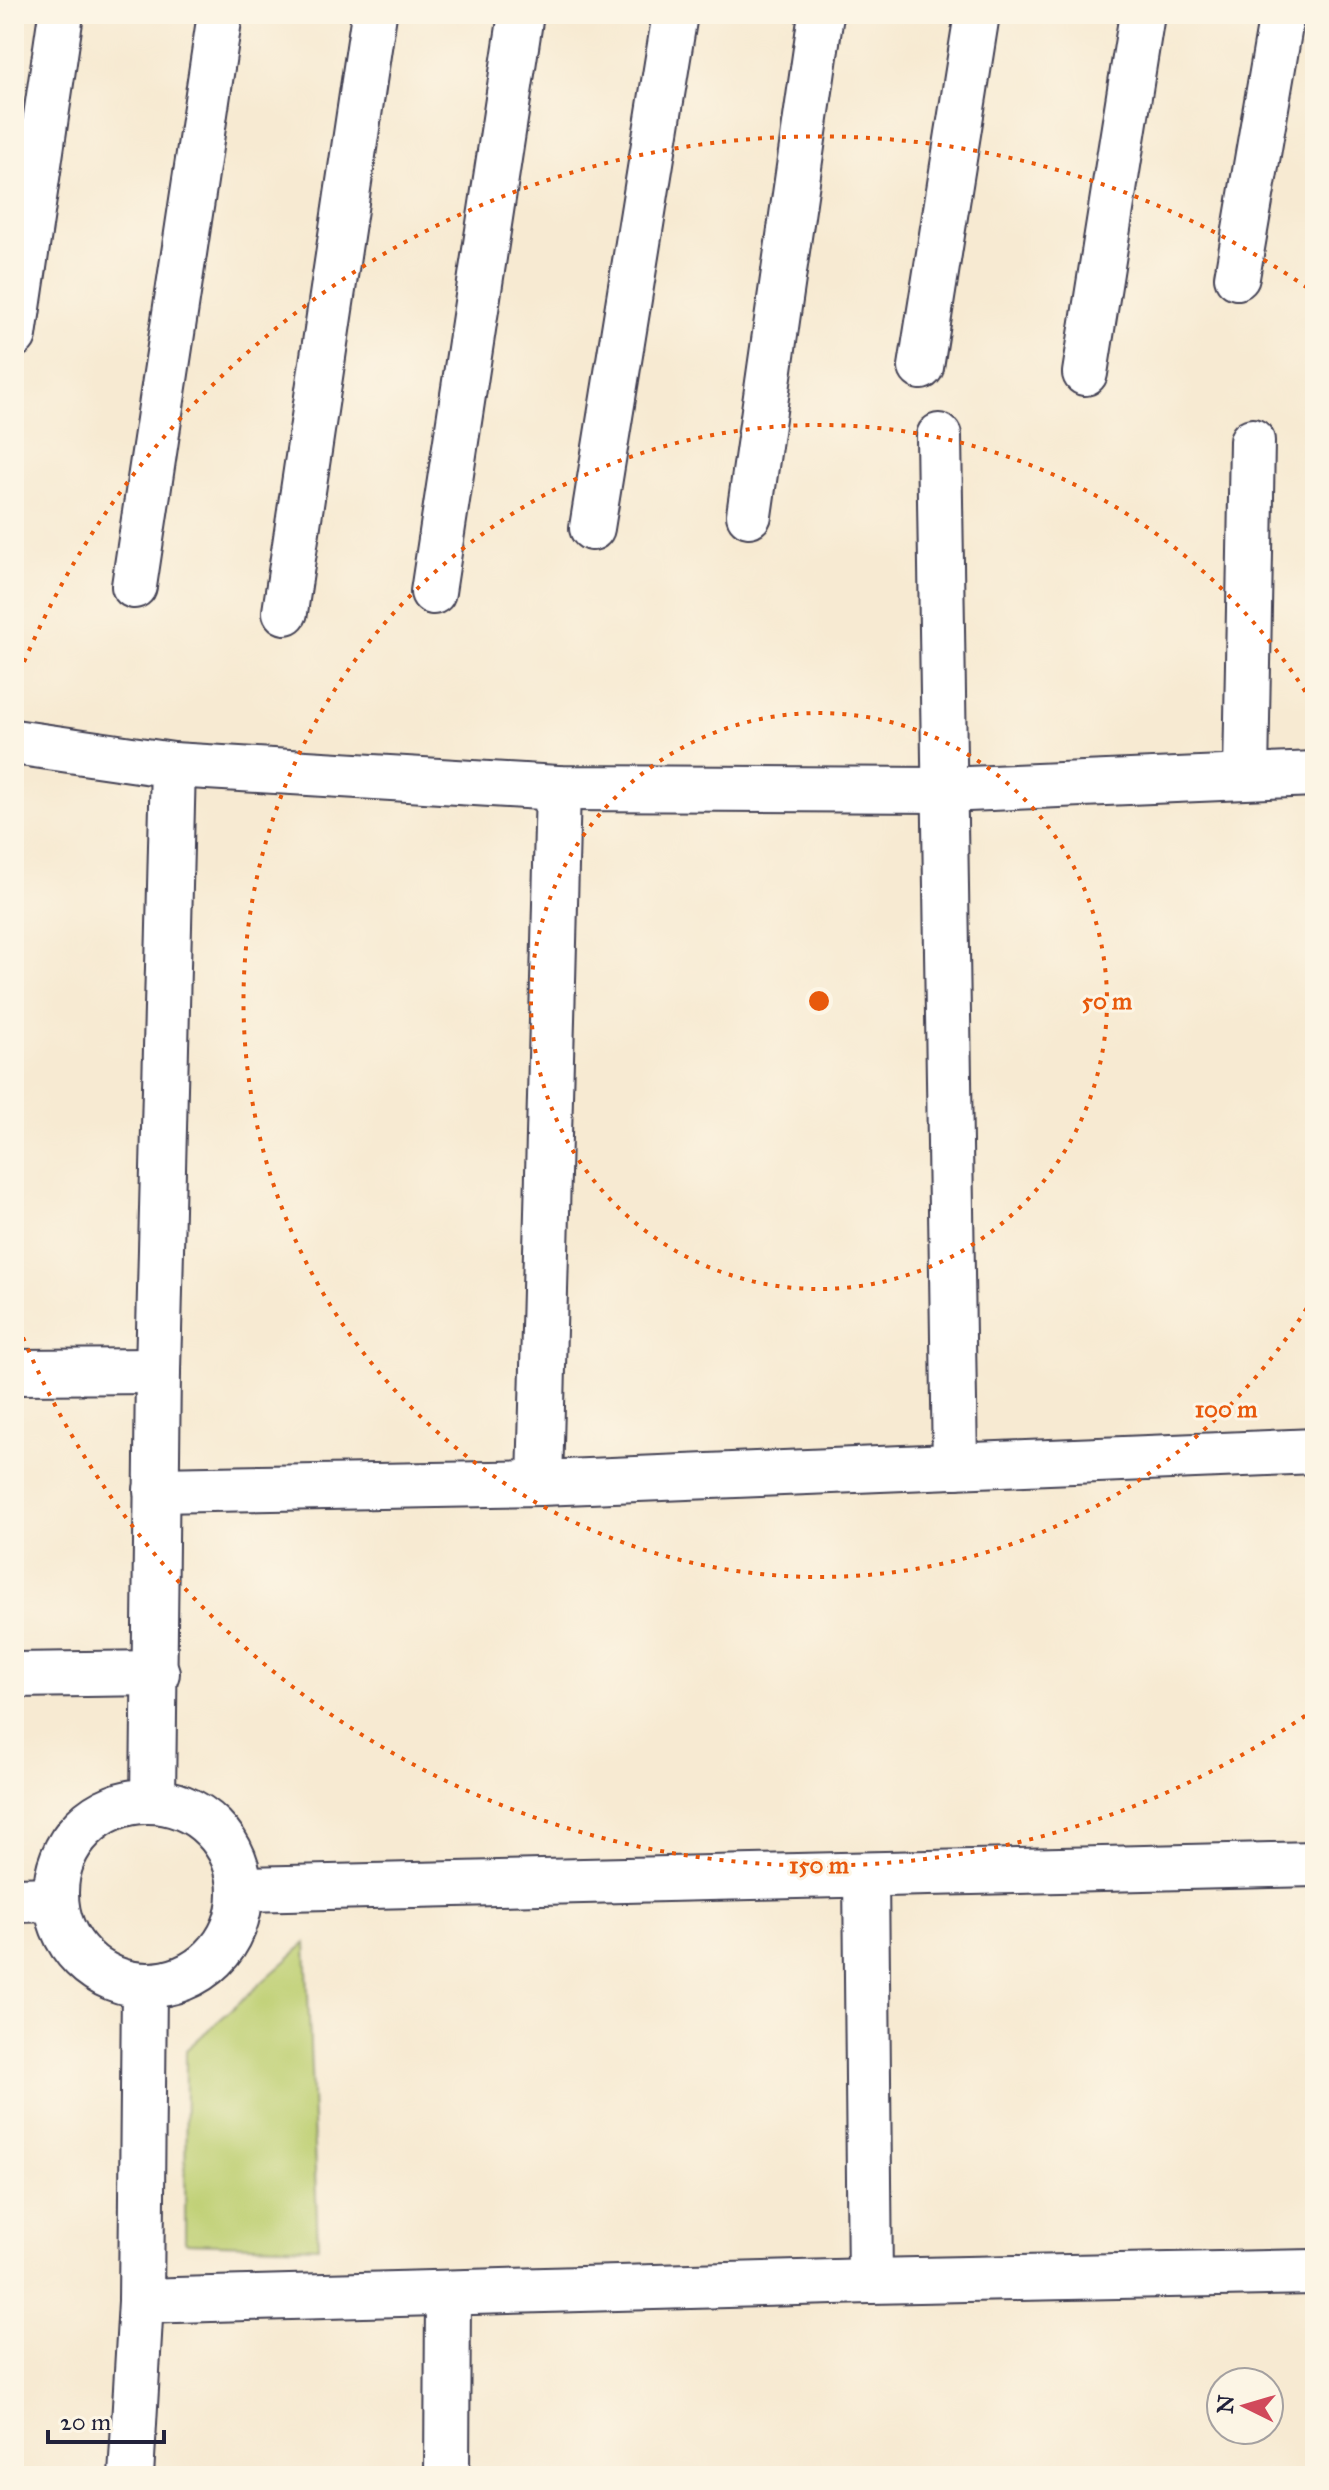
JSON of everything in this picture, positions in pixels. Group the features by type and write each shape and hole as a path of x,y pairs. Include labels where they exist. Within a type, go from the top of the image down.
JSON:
{"street":[{"path":"14,335 61,14"},
{"path":"134,586 220,14"},
{"path":"285,612 374,14"},
{"path":"433,592 521,14"},
{"path":"592,528 675,14"},
{"path":"749,515 821,14"},
{"path":"921,367 977,14"},
{"path":"1085,373 1142,14"},
{"path":"1237,277 1282,14"},
{"path":"939,436 955,1466"},
{"path":"1246,775 1252,441"},
{"path":"14,742 173,765 558,788 944,790 1315,774"},
{"path":"153,1800 157,1673 158,1371 173,765"},
{"path":"540,1483 558,788"},
{"path":"14,1372 158,1371"},
{"path":"156,1490 540,1483 1315,1451"},
{"path":"14,1675 157,1673"},
{"path":"153,1800 187,1808 214,1828 233,1856 241,1889 237,1920 223,1948 202,1969 175,1983 144,1986 118,1981 93,1969 74,1949 61,1926 34,1899 58,1868 72,1839 94,1817 122,1803 153,1800"},
{"path":"241,1889 1315,1864"},
{"path":"866,1875 870,2281"},
{"path":"131,2476 141,2301 144,1986"},
{"path":"141,2301 1315,2272"},
{"path":"447,2476 448,2293"}],"green space":[{"path":"306,1943 318,2247 185,2243 186,2050"}]}
